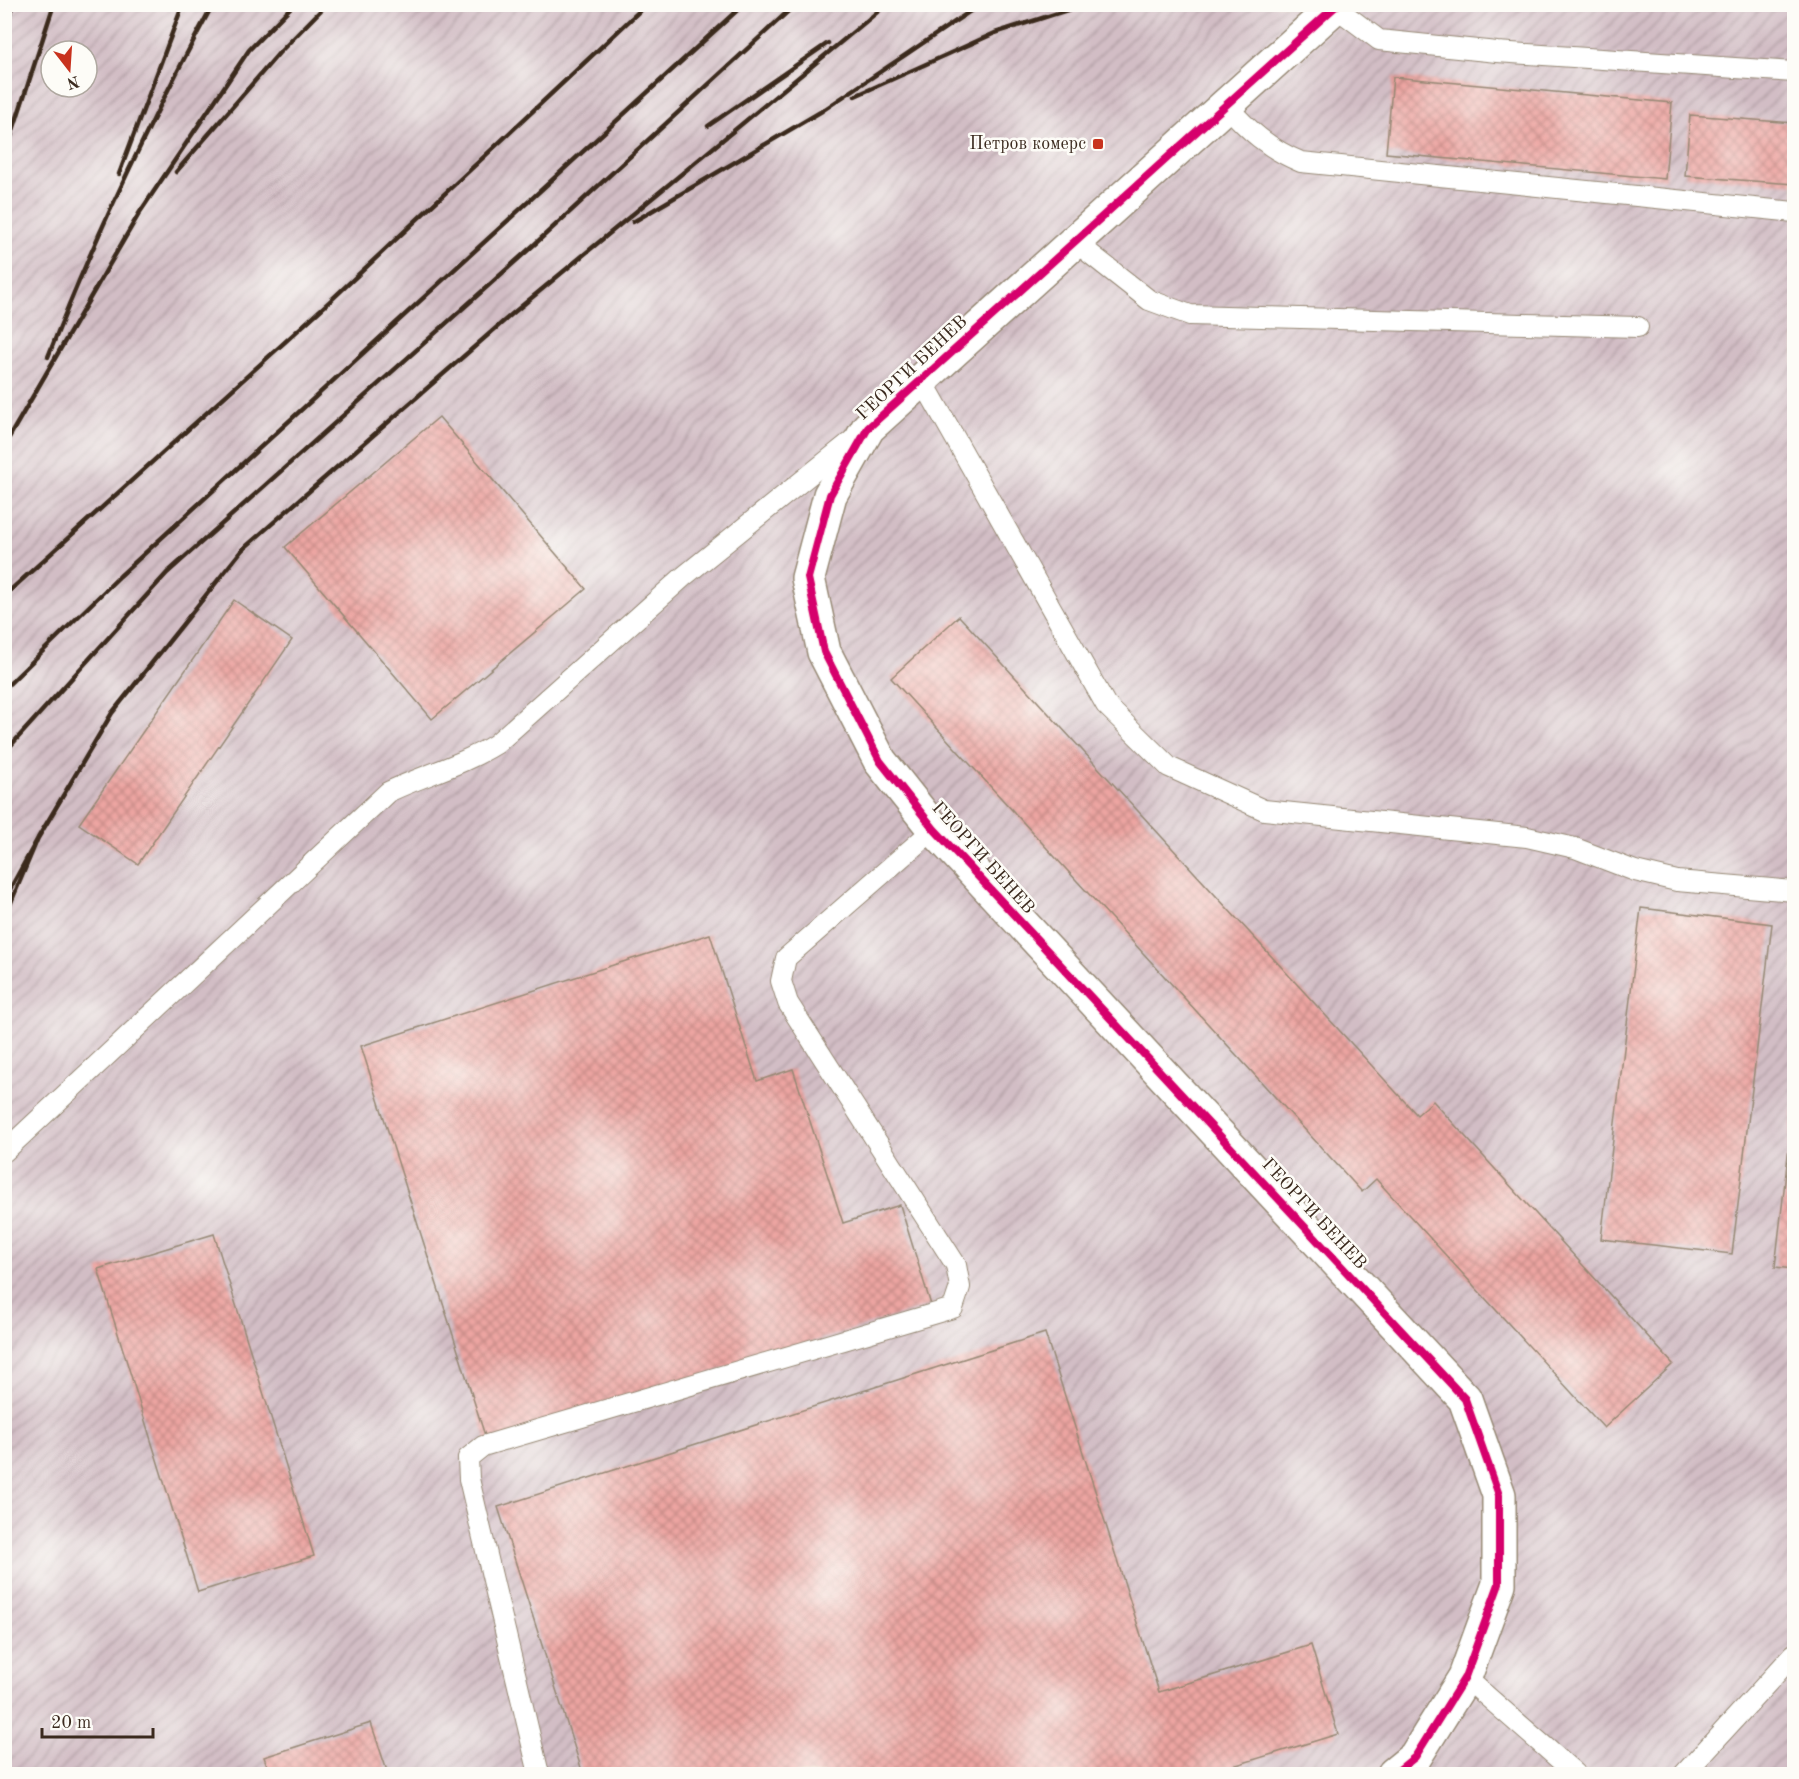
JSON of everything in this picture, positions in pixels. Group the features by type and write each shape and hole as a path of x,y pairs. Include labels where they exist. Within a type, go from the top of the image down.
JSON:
{"street":[{"name":"ГЕОРГИ БЕНЕВ","path":"1337,6 868,428 830,495 808,578 824,652 880,761 934,829 1465,1398 1499,1496 1499,1584 1466,1677 1415,1757 1394,1774"}],"lane":[{"path":"1337,6 1379,40 1497,52 1794,72"},
{"path":"1226,105 1253,135 1282,154 1301,162 1794,212"},
{"path":"1074,241 1149,300 1190,315 1638,327"},
{"path":"921,378 1106,705 1168,767 1264,810 1527,837 1575,848 1635,871 1677,881 1794,891"},
{"path":"4,1152 388,792 428,773 468,761 496,744 683,578 868,428"},
{"path":"539,1774 469,1479 468,1458 483,1446 953,1308 960,1287 956,1265 788,1003 781,981 786,958 934,829"},
{"path":"1684,1774 1794,1654"},
{"path":"1466,1677 1576,1774"}],"shaded area":[{"path":"5,5 1794,5 1794,1774 5,1774"}],"building":[{"path":"1393,77 1672,103 1665,179 1386,153"},
{"path":"1690,115 1794,123 1794,184 1685,176"},
{"path":"439,417 586,589 432,719 285,547"},
{"path":"234,600 292,640 138,864 79,824"},
{"path":"959,616 1417,1115 1433,1101 1673,1364 1604,1428 1376,1179 1362,1192 891,678"},
{"path":"1641,908 1772,924 1732,1254 1601,1239"},
{"path":"710,934 757,1081 793,1069 843,1223 900,1205 931,1305 487,1442 361,1046"},
{"path":"1794,1112 1794,1269 1775,1267"},
{"path":"214,1234 314,1556 198,1592 98,1269"},
{"path":"1045,1333 1159,1692 1311,1645 1338,1734 1207,1774 583,1774 498,1507"},
{"path":"371,1723 388,1774 270,1774 264,1757"}],"railway":[{"path":"4,32 13,4"},
{"path":"4,158 54,4"},
{"path":"119,174 183,4"},
{"path":"48,357 125,178 213,4"},
{"path":"4,446 140,212 249,50 294,4"},
{"path":"176,172 279,53 327,4"},
{"path":"4,596 328,303 647,4"},
{"path":"4,689 120,576 744,4"},
{"path":"4,753 167,573 536,243 796,4"},
{"path":"38,838 112,713 242,550 512,314 887,4"},
{"path":"633,222 822,111 981,4"},
{"path":"855,96 995,33 1086,4"},
{"path":"708,126 828,43"},
{"path":"4,900 38,838 4,919"}],"cycle path":[{"path":"1338,4 868,428 830,495 808,578 824,652 880,761 934,829 1465,1399 1499,1495 1499,1584 1465,1677 1415,1757 1394,1774"}],"place":[{"name":"Петров комерс","path":"1098,144"}]}
